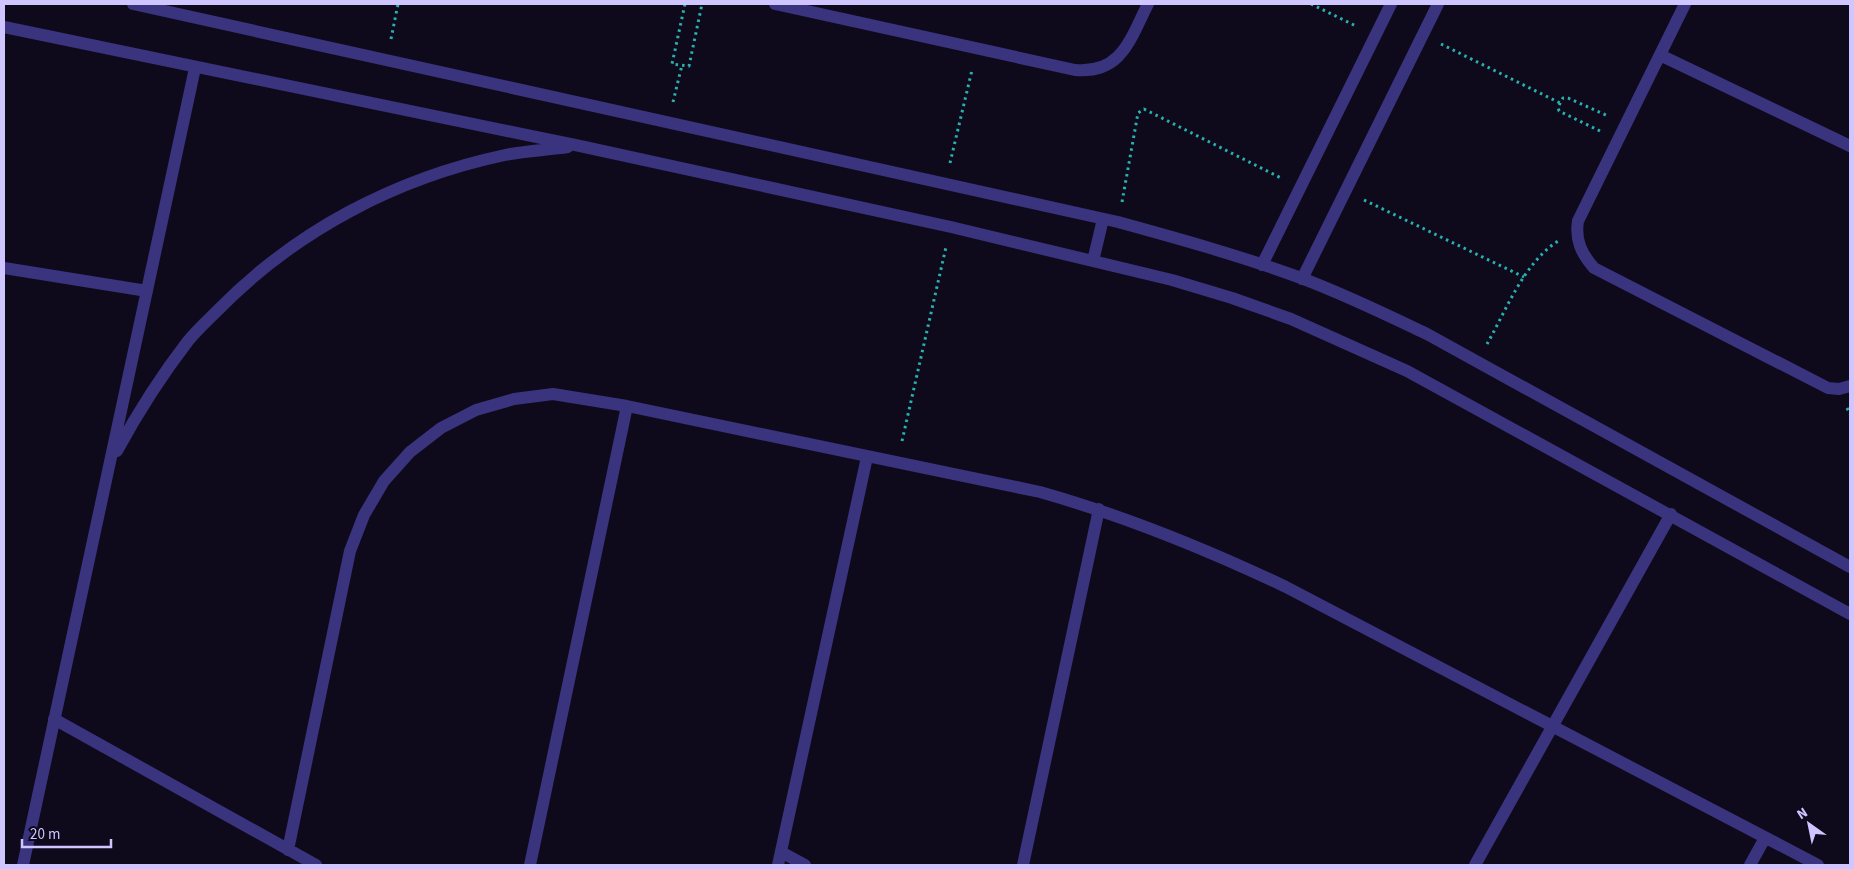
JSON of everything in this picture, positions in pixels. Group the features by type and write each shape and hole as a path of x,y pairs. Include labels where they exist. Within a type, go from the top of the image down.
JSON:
{"street":[{"path":"133,4 1118,222 1194,243 1262,265 1302,279 1410,326 1850,567"},
{"path":"775,4 1075,70 1090,71 1104,68 1117,59 1126,47 1148,4"},
{"path":"1262,265 1391,4"},
{"path":"1302,279 1438,4"},
{"path":"1685,4 1578,221 1576,234 1585,258 1594,268 1828,388 1839,389 1850,386"},
{"path":"4,27 580,146 951,227 1172,280 1232,298 1291,319 1407,371 1671,514 1850,614"},
{"path":"1660,55 1850,146"},
{"path":"23,865 196,68"},
{"path":"110,464 145,399 190,339 242,285 300,240 364,202 434,174 506,155 580,146"},
{"path":"1093,261 1103,219"},
{"path":"4,268 147,291"},
{"path":"288,850 350,551 364,515 384,481 410,452 434,434 476,410 514,399 553,394 627,406 1040,492 1099,509 1221,556 1286,587 1818,865"},
{"path":"530,865 627,406"},
{"path":"778,865 867,457"},
{"path":"1023,865 1099,509"},
{"path":"1475,865 1671,514"},
{"path":"54,719 316,865"},
{"path":"1750,865 1765,838"},
{"path":"781,852 805,865"}],"path":[{"path":"386,59 398,4"},
{"path":"685,4 672,64 689,66 702,4"},
{"path":"1312,4 1375,35"},
{"path":"1422,35 1560,103"},
{"path":"945,184 977,48"},
{"path":"668,122 682,65"},
{"path":"1618,139 1559,111 1560,103 1563,98 1568,98 1626,124"},
{"path":"1118,222 1138,112 1144,109 1300,187"},
{"path":"1345,191 1524,278"},
{"path":"896,463 951,227"},
{"path":"1477,362 1533,262 1545,249 1560,240 1576,234"}]}
